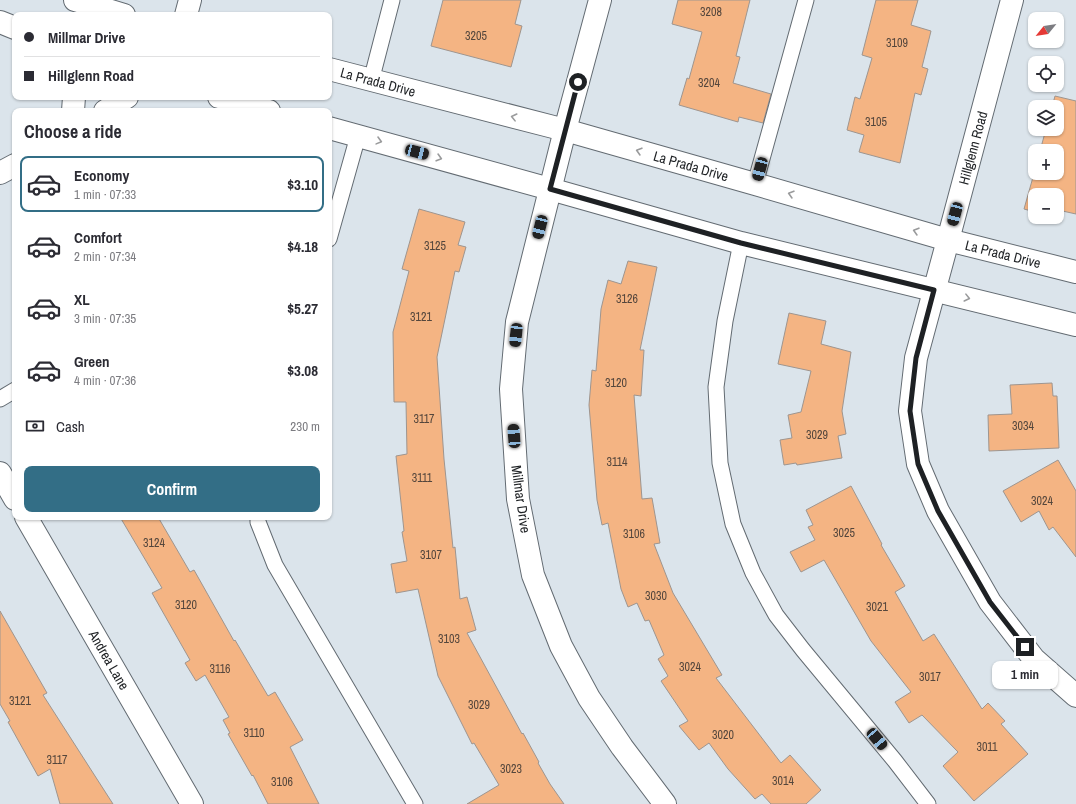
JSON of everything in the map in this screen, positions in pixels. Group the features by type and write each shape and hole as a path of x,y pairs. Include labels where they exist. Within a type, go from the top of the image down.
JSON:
{"street":[{"path":"75,0 114,12"},
{"path":"187,12 190,0"},
{"name":"Millmar Drive","path":"600,0 565,130 517,322 511,389 518,499 533,574 561,646 589,698 622,747 665,804"},
{"name":"Hillglenn Road","path":"1012,0 916,358 910,411 918,464 938,511 990,602 1034,659 1076,696"},
{"path":"0,22 12,27"},
{"name":"La Prada Drive","path":"332,70 565,130 948,240 1076,272"},
{"path":"110,108 122,100"},
{"path":"230,100 258,108"},
{"path":"332,129 741,243 1076,325"},
{"path":"0,174 12,167"},
{"path":"0,473 12,494"},
{"name":"Andrea Lane","path":"28,520 192,804"}],"lane":[{"path":"371,81 392,0"},
{"path":"755,184 806,0"},
{"path":"332,227 358,136"},
{"path":"741,243 725,321 716,387 720,463 733,524 754,573 776,615 928,804"},
{"path":"0,399 12,392"},
{"path":"258,520 275,565 415,804"}],"building":[{"path":"443,0 521,0 515,24 522,26 511,67 431,46"},
{"path":"678,0 750,0 736,56 740,57 733,83 771,94 763,123 739,117 738,122 679,105 687,78 689,79 702,32 672,24"},
{"path":"876,0 918,0 911,25 931,31 922,67 928,69 921,95 915,93 900,163 859,152 864,135 847,130 855,97 860,99 872,58 862,55"},
{"path":"1055,96 1076,101 1076,214 1064,211 1064,188 1030,188 1032,180 1064,180 1064,144 1042,144 1044,136 1064,136 1064,100 1054,100"},
{"path":"1028,195 1028,210 1024,209"},
{"path":"419,209 465,222 458,245 466,247 459,272 455,271 437,357 444,459 460,599 467,597 476,630 467,633 539,762 538,763 564,804 467,804 499,785 474,743 472,744 438,676 418,589 396,593 391,564 407,561 402,532 404,531 396,456 407,454 406,402 394,402 393,332 409,271 402,269"},
{"path":"628,261 657,267 640,350 644,350 641,396 634,395 642,499 652,498 660,543 654,544 673,593 722,675 716,678 781,763 790,755 821,790 806,804 771,804 762,794 755,799 728,769 709,743 699,750 679,726 688,721 661,681 668,676 658,659 664,655 649,620 645,621 637,603 628,607 621,589 608,523 602,525 597,500 589,405 592,370 596,371 601,309 608,280 621,284"},
{"path":"789,313 826,321 821,344 851,352 842,411 846,434 838,436 842,458 797,465 796,463 784,465 780,440 792,438 788,415 801,412 811,371 778,364"},
{"path":"1052,383 1053,396 1057,396 1059,448 989,451 988,415 1012,414 1010,385"},
{"path":"1058,460 1076,491 1076,557 1053,527 1049,530 1039,511 1021,522 1003,491"},
{"path":"851,486 882,544 881,545 905,586 895,592 923,641 934,634 982,709 988,703 1005,721 1001,724 1028,754 974,801 943,766 958,752 922,715 909,723 895,702 911,692 871,641 824,560 801,572 790,552 815,540 808,527 813,525 806,510"},
{"path":"122,520 160,520 190,572 194,570 234,641 235,640 268,696 275,692 303,740 290,747 319,804 268,804 253,775 252,776 228,734 230,733 223,720 229,717 205,675 196,681 185,663 190,660 152,593 162,588"},
{"path":"0,611 47,693 43,695 113,804 60,804 50,769 38,776 8,722 10,721 0,704"}],"route":[{"path":"578,82 550,189 741,243 934,290 916,358 910,411 918,464 938,511 990,602 1025,647"}]}
